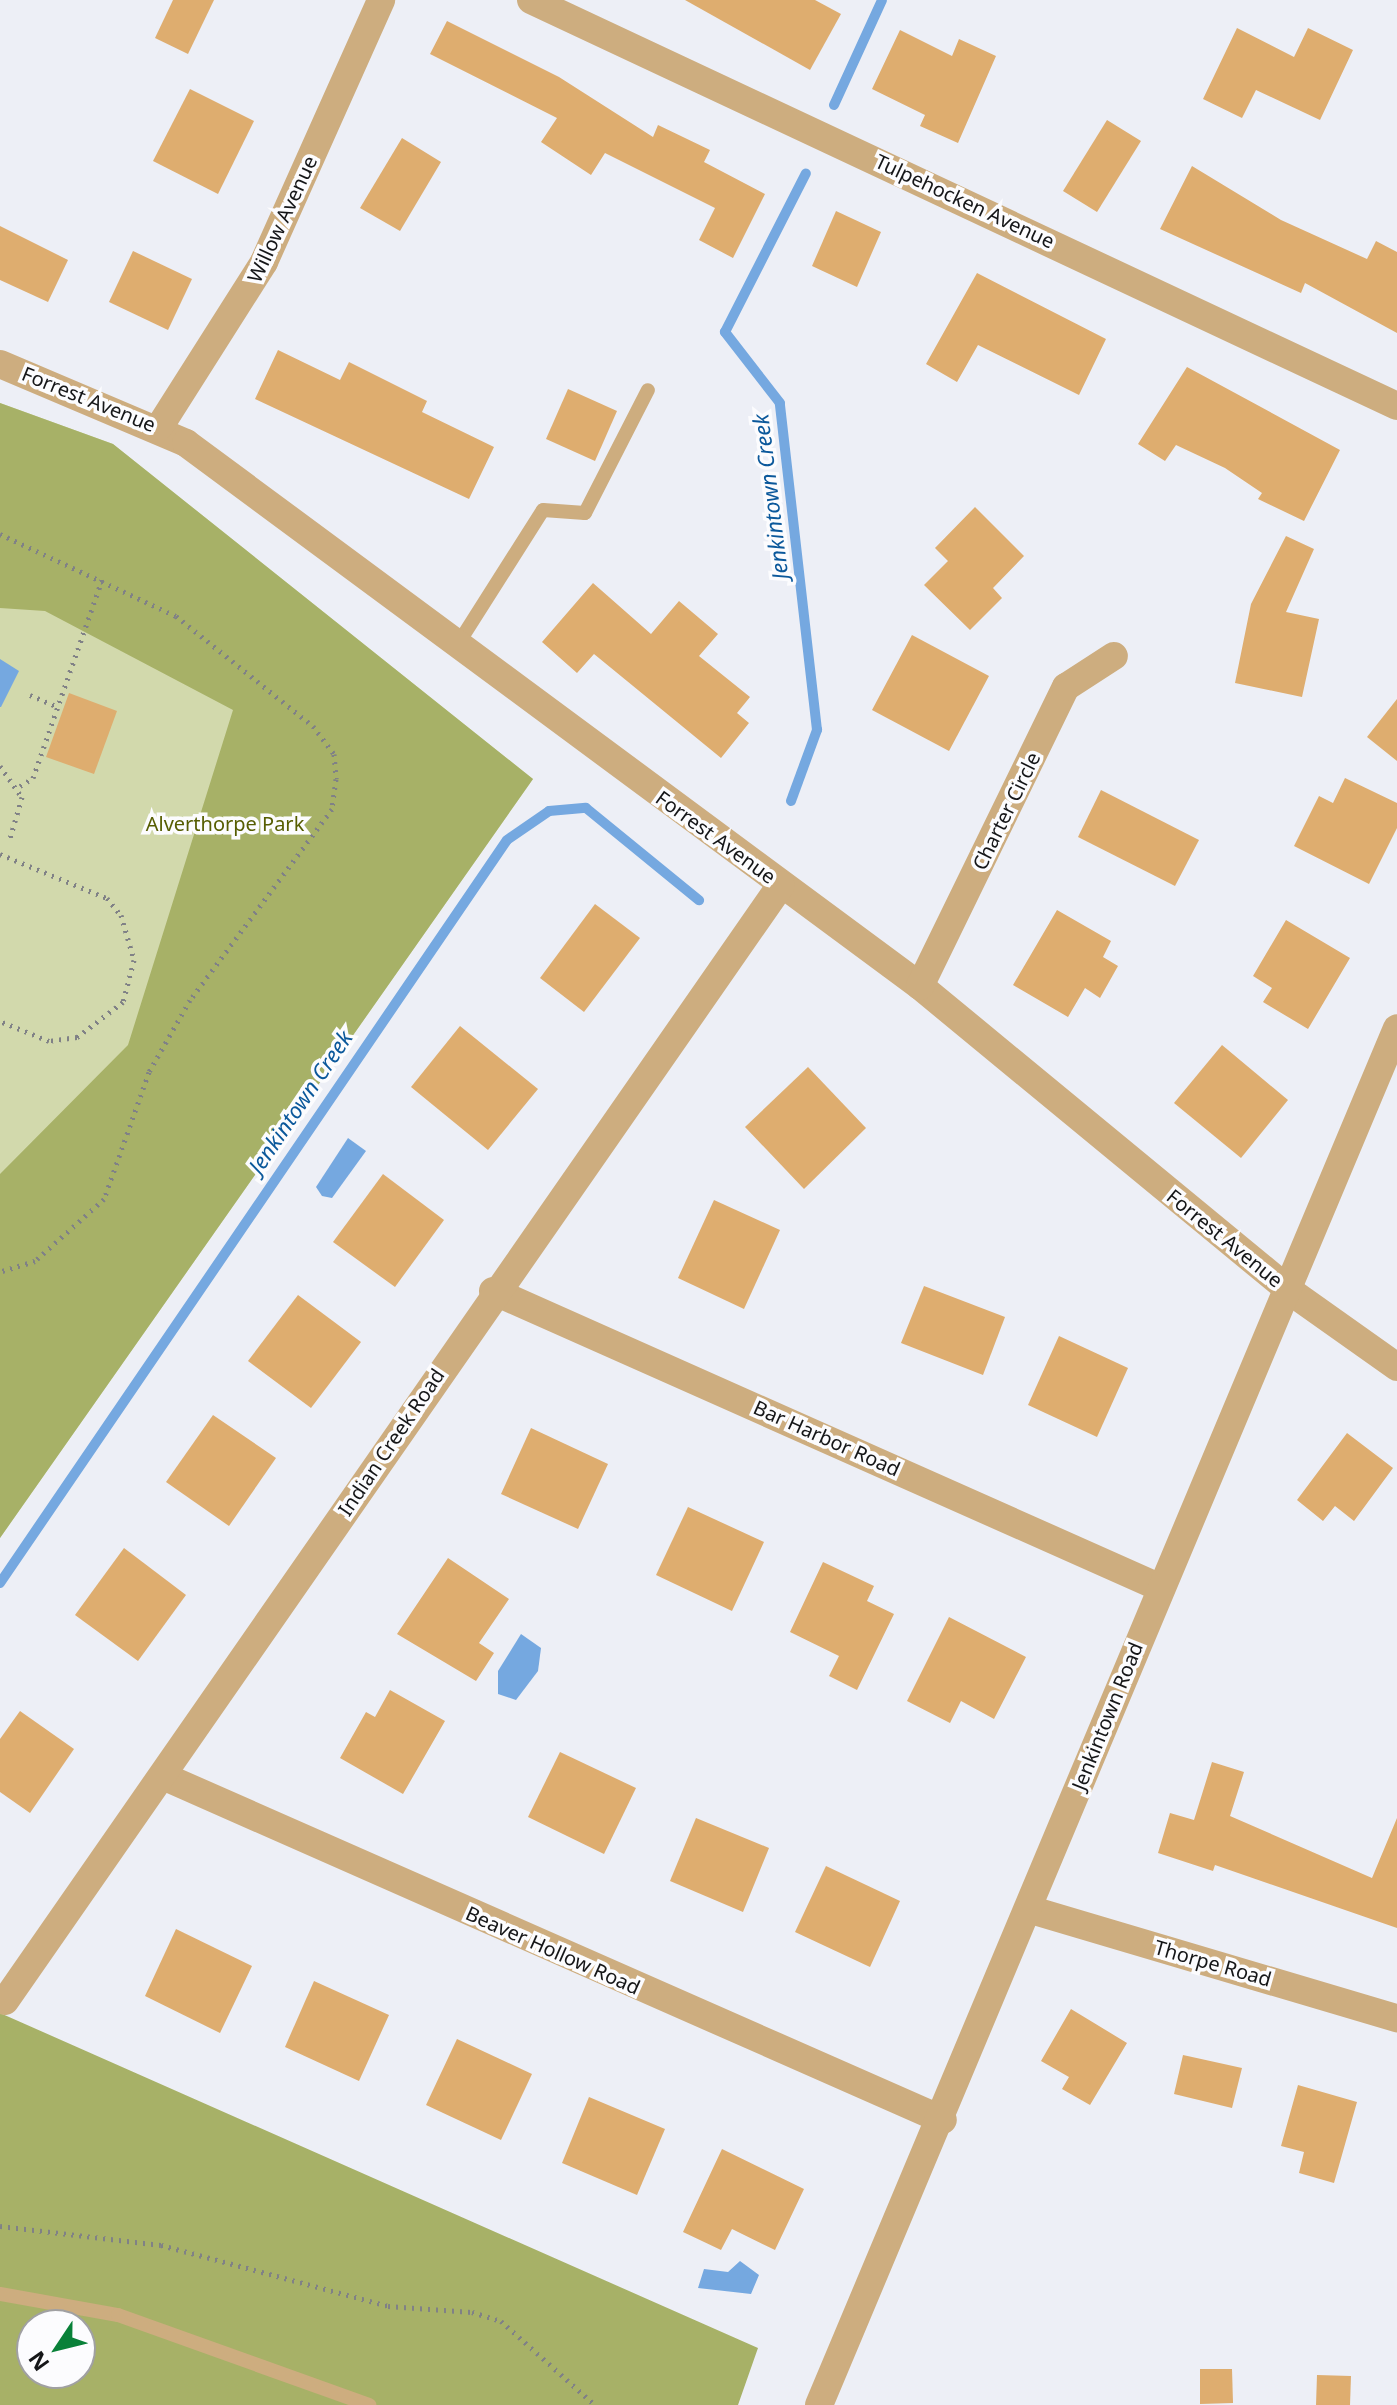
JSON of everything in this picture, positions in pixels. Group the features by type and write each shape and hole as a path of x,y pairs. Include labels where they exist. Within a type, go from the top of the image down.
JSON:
{"street":[{"name":"Willow Avenue","path":"160,426 264,262 381,0"},
{"name":"Tulpehocken Avenue","path":"531,0 1397,406"},
{"name":"Forrest Avenue","path":"0,364 160,426 456,648 920,986 1287,1289 1397,1367"},
{"name":"Charter Circle","path":"920,986 1066,687 1114,656"},
{"name":"Indian Creek Road","path":"5,2001 165,1777 493,1291 781,885"},
{"name":"Jenkintown Road","path":"819,2405 943,2120 1161,1588 1397,1028"},
{"name":"Bar Harbor Road","path":"493,1291 1161,1588"},
{"name":"Beaver Hollow Road","path":"165,1777 943,2120"},
{"name":"Thorpe Road","path":"1028,1909 1397,2018"}],"lane":[{"path":"456,648 543,510 585,513 648,390"},
{"path":"0,2294 118,2315 369,2405"}],"path":[{"path":"0,534 103,577 176,616 313,726 334,754 332,809 190,1000 131,1113 104,1199 35,1261 0,1272"},
{"path":"9,842 20,786 33,778 103,577"},
{"path":"30,695 58,707"},
{"path":"0,766 20,786"},
{"path":"0,854 107,898 129,935 133,977 123,1002 77,1037 49,1041 0,1021"},
{"path":"0,2226 161,2245 388,2306 472,2312 501,2321 595,2405"}],"green space":[{"name":"Alverthorpe Park","path":"0,403 113,444 533,779 0,1538"},
{"name":"Alverthorpe Park","path":"0,403 113,444 533,779 0,1538 0,1174 128,1045 233,710 45,611 0,608"},
{"path":"0,2013 758,2348 738,2405 0,2405"}],"water":[{"path":"0,659 19,671 1,707 0,707"},
{"path":"348,1138 366,1151 332,1198 322,1196 316,1187"},
{"path":"521,1634 541,1648 538,1671 516,1700 498,1694 498,1671"},
{"path":"740,2261 759,2275 751,2294 698,2288 704,2269 728,2272"}],"building":[{"path":"173,0 214,0 188,54 155,38"},
{"path":"685,0 815,0 841,14 810,70"},
{"path":"447,21 559,77 653,137 658,125 710,150 704,162 765,194 733,258 699,240 715,208 605,153 591,175 541,142 557,118 430,54"},
{"path":"1237,28 1294,57 1308,28 1353,50 1320,120 1256,90 1242,118 1203,99"},
{"path":"900,30 952,56 959,39 996,56 958,143 920,126 925,115 872,89"},
{"path":"190,89 254,121 218,194 153,161"},
{"path":"1107,120 1141,141 1097,212 1063,191"},
{"path":"402,138 441,162 400,231 360,208"},
{"path":"1192,166 1281,220 1367,259 1376,241 1397,252 1397,333 1305,283 1301,293 1160,229"},
{"path":"836,211 881,232 857,287 812,266"},
{"path":"0,226 68,260 48,302 0,280"},
{"path":"133,251 192,279 168,330 109,302"},
{"path":"977,273 1106,339 1079,395 978,345 957,382 926,364"},
{"path":"278,350 340,380 349,362 427,401 422,412 494,447 469,499 255,399"},
{"path":"1187,367 1340,450 1304,521 1258,499 1262,493 1225,468 1176,445 1165,461 1138,444"},
{"path":"568,389 617,411 595,461 546,439"},
{"path":"975,507 1024,556 993,588 1002,598 970,630 924,585 948,561 935,548"},
{"path":"1286,536 1314,549 1286,612 1319,619 1302,697 1235,683 1251,604"},
{"path":"593,583 651,634 679,601 718,634 699,656 750,697 737,713 749,723 721,758 594,654 577,673 542,642"},
{"path":"912,635 989,676 949,751 872,710"},
{"path":"69,693 117,711 94,774 46,757"},
{"path":"1397,699 1397,761 1367,737"},
{"path":"1345,778 1397,803 1397,828 1369,884 1294,846 1319,796 1333,803"},
{"path":"1101,790 1199,840 1175,886 1078,837"},
{"path":"595,904 640,938 584,1012 540,978"},
{"path":"1057,910 1111,941 1103,957 1118,966 1100,998 1085,988 1068,1017 1013,985"},
{"path":"1286,920 1350,958 1308,1029 1263,1002 1272,988 1253,976"},
{"path":"460,1026 538,1089 488,1150 411,1087"},
{"path":"1222,1045 1288,1100 1241,1158 1174,1103"},
{"path":"808,1067 866,1128 804,1189 745,1127"},
{"path":"383,1174 444,1220 395,1287 333,1242"},
{"path":"714,1200 780,1230 744,1309 678,1278"},
{"path":"924,1286 1005,1317 983,1375 901,1343"},
{"path":"298,1295 361,1342 311,1408 248,1361"},
{"path":"1059,1336 1128,1368 1097,1437 1028,1405"},
{"path":"213,1415 276,1458 229,1526 166,1482"},
{"path":"531,1428 608,1464 578,1529 501,1494"},
{"path":"1347,1433 1393,1468 1354,1521 1335,1506 1323,1521 1297,1500"},
{"path":"688,1507 764,1542 732,1611 656,1575"},
{"path":"124,1548 186,1595 138,1661 75,1615"},
{"path":"448,1558 509,1599 479,1643 494,1653 476,1681 397,1634"},
{"path":"823,1562 874,1586 867,1601 894,1614 857,1690 829,1676 839,1656 790,1632"},
{"path":"949,1617 1026,1657 994,1719 961,1701 950,1723 907,1701"},
{"path":"390,1690 445,1721 403,1794 340,1758 366,1712 375,1717"},
{"path":"20,1711 74,1749 30,1813 0,1792 0,1739"},
{"path":"560,1752 636,1788 604,1854 528,1817"},
{"path":"1212,1762 1244,1772 1230,1816 1372,1878 1397,1818 1397,1928 1215,1865 1213,1871 1158,1853 1170,1813 1194,1820"},
{"path":"696,1818 769,1848 743,1912 670,1881"},
{"path":"826,1866 900,1901 870,1967 795,1932"},
{"path":"176,1929 252,1966 220,2033 145,1996"},
{"path":"314,1981 389,2015 359,2081 285,2047"},
{"path":"1071,2009 1127,2043 1090,2105 1062,2089 1069,2077 1041,2061"},
{"path":"457,2039 532,2074 501,2140 426,2105"},
{"path":"1183,2055 1242,2068 1232,2108 1174,2094"},
{"path":"1298,2085 1357,2102 1334,2183 1299,2173 1304,2152 1281,2146"},
{"path":"589,2097 665,2129 637,2195 562,2163"},
{"path":"722,2149 804,2189 775,2250 732,2229 721,2250 683,2232"},
{"path":"1200,2369 1232,2369 1233,2403 1200,2404"},
{"path":"1317,2375 1351,2376 1350,2405 1316,2405"}],"waterway":[{"name":"Jenkintown Creek","path":"834,105 882,0"},
{"name":"Jenkintown Creek","path":"791,801 817,730 780,403 725,332 806,173"},
{"name":"Jenkintown Creek","path":"0,1583 507,840 549,811 586,808 699,900"}]}
